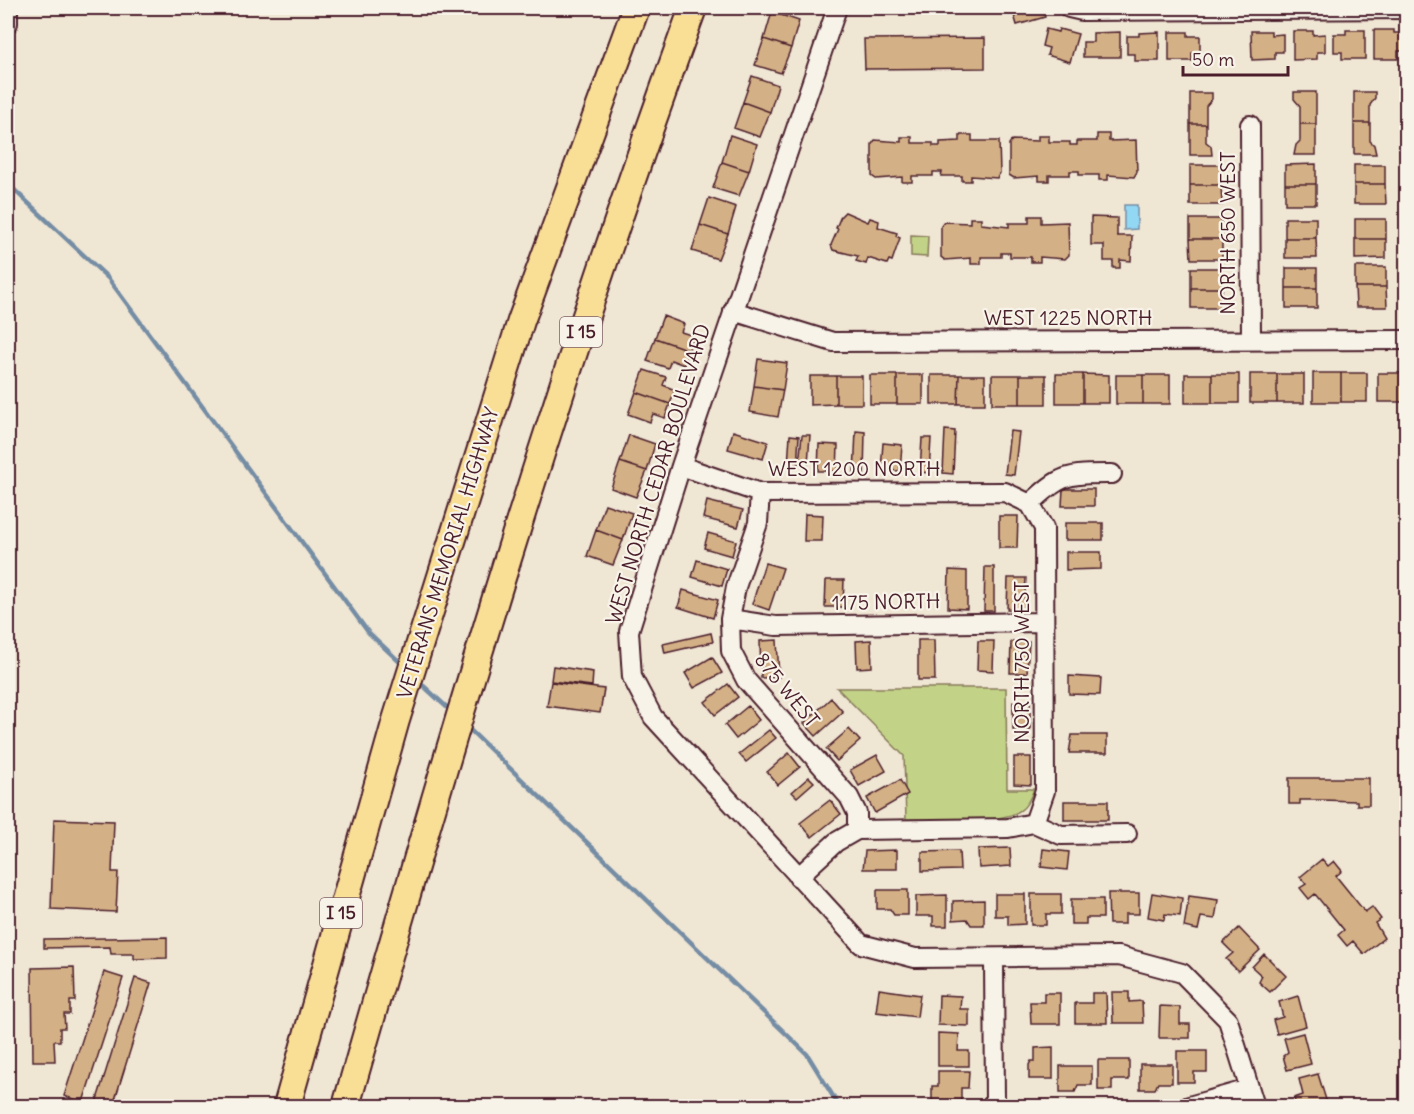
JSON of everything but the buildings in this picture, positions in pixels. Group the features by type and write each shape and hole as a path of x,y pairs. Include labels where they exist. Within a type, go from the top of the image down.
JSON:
{"highway":[{"name":"VETERANS MEMORIAL HIGHWAY","path":"286,1107 396,720 521,321 636,8"},
{"name":"I 15","path":"346,1107 438,781 522,508 693,8"}],"street":[{"path":"8,8 8,23"},
{"name":"WEST NORTH CEDAR BOULEVARD","path":"837,8 681,466 629,631 632,677 653,717 798,878 861,944 915,958 1119,956 1182,974 1228,1020 1252,1098"},
{"path":"1069,8 1082,11 1407,9"},
{"name":"NORTH 650 WEST","path":"1250,125 1251,340"},
{"name":"WEST 1225 NORTH","path":"733,311 833,342 1407,340"},
{"name":"WEST 1200 NORTH","path":"681,466 760,493 1005,492 1030,504"},
{"path":"1030,504 1050,484 1065,476 1112,474"},
{"name":"875 WEST","path":"760,493 758,523 736,587 730,619 730,651 746,681 849,796 857,813 857,830"},
{"name":"NORTH 750 WEST","path":"1030,504 1044,528 1045,791 1034,822"},
{"name":"1175 NORTH","path":"730,619 776,626 1044,622"},
{"path":"798,878 836,842 857,830 1008,828 1034,822 1061,835 1127,834"},
{"path":"994,959 994,1101 998,1107"},
{"path":"1189,1107 1252,1098"}],"green space":[{"path":"911,235 928,236 927,257 911,256"},
{"path":"837,688 1006,688 1007,789 1034,789 1026,805 1013,814 984,820 906,819 904,756"}],"water":[{"path":"1124,205 1137,205 1137,229 1124,230"}],"waterway":[{"path":"8,184 108,278 368,632 404,666"},
{"path":"416,679 452,712"},
{"path":"466,726 807,1054 839,1106"}]}
